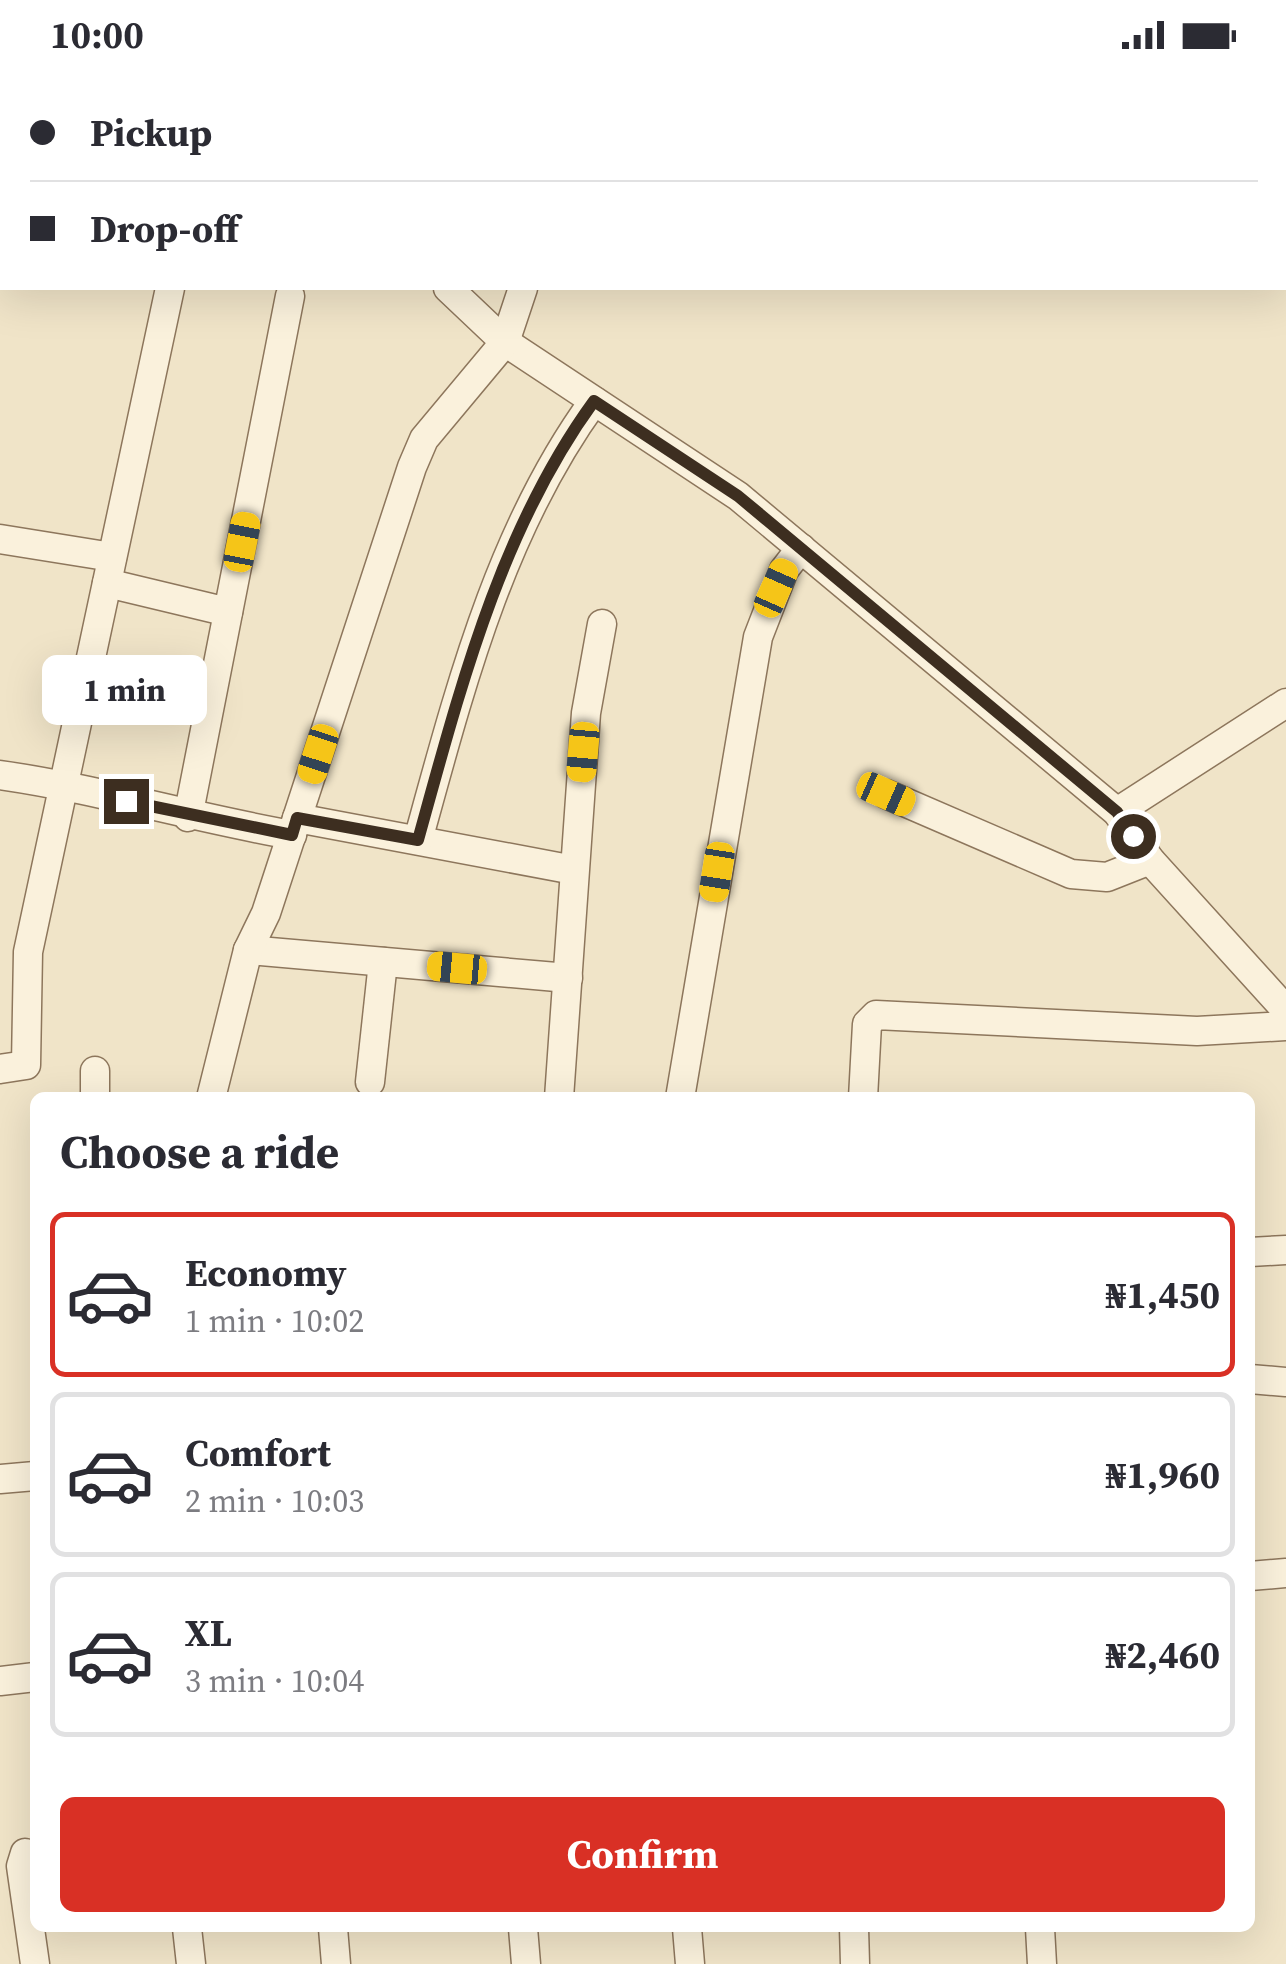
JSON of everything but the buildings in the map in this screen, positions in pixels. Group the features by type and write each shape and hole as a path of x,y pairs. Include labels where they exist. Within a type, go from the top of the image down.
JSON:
{"street":[{"path":"0,1069 26,1065 14,950 64,784 170,290"},
{"path":"450,290 505,342 738,496 1117,812 1150,860 1286,1010"},
{"path":"212,1092 248,950 295,827 388,532 424,439 505,342 522,290"},
{"path":"188,817 290,296"},
{"path":"418,840 476,639 547,471 594,401"},
{"path":"0,540 110,570 228,612"},
{"path":"681,1092 758,637 784,570 800,548"},
{"path":"559,1092 586,713 602,624"},
{"path":"1117,812 1286,703"},
{"path":"0,775 64,784 188,817 418,840 574,870"},
{"path":"886,794 1072,874 1107,877 1150,860"},
{"path":"248,950 568,978"},
{"path":"370,1082 382,962"},
{"path":"863,1092 868,1024 876,1015 1197,1032 1286,1026"},
{"path":"1255,1252 1286,1250"},
{"path":"1255,1379 1286,1382"},
{"path":"0,1479 30,1476"},
{"path":"1255,1576 1286,1573"},
{"path":"0,1681 30,1678"},
{"path":"20,1851 30,1931"},
{"path":"30,1932 35,1964"},
{"path":"187,1932 191,1964"},
{"path":"333,1932 336,1964"},
{"path":"522,1932 526,1964"},
{"path":"687,1932 690,1964"},
{"path":"854,1932 855,1964"},
{"path":"1040,1932 1042,1964"}],"route":[{"path":"126,801 188,817 292,835 297,818 418,840 470,656 547,471 594,401 738,496 1117,812 1133,836"}]}
